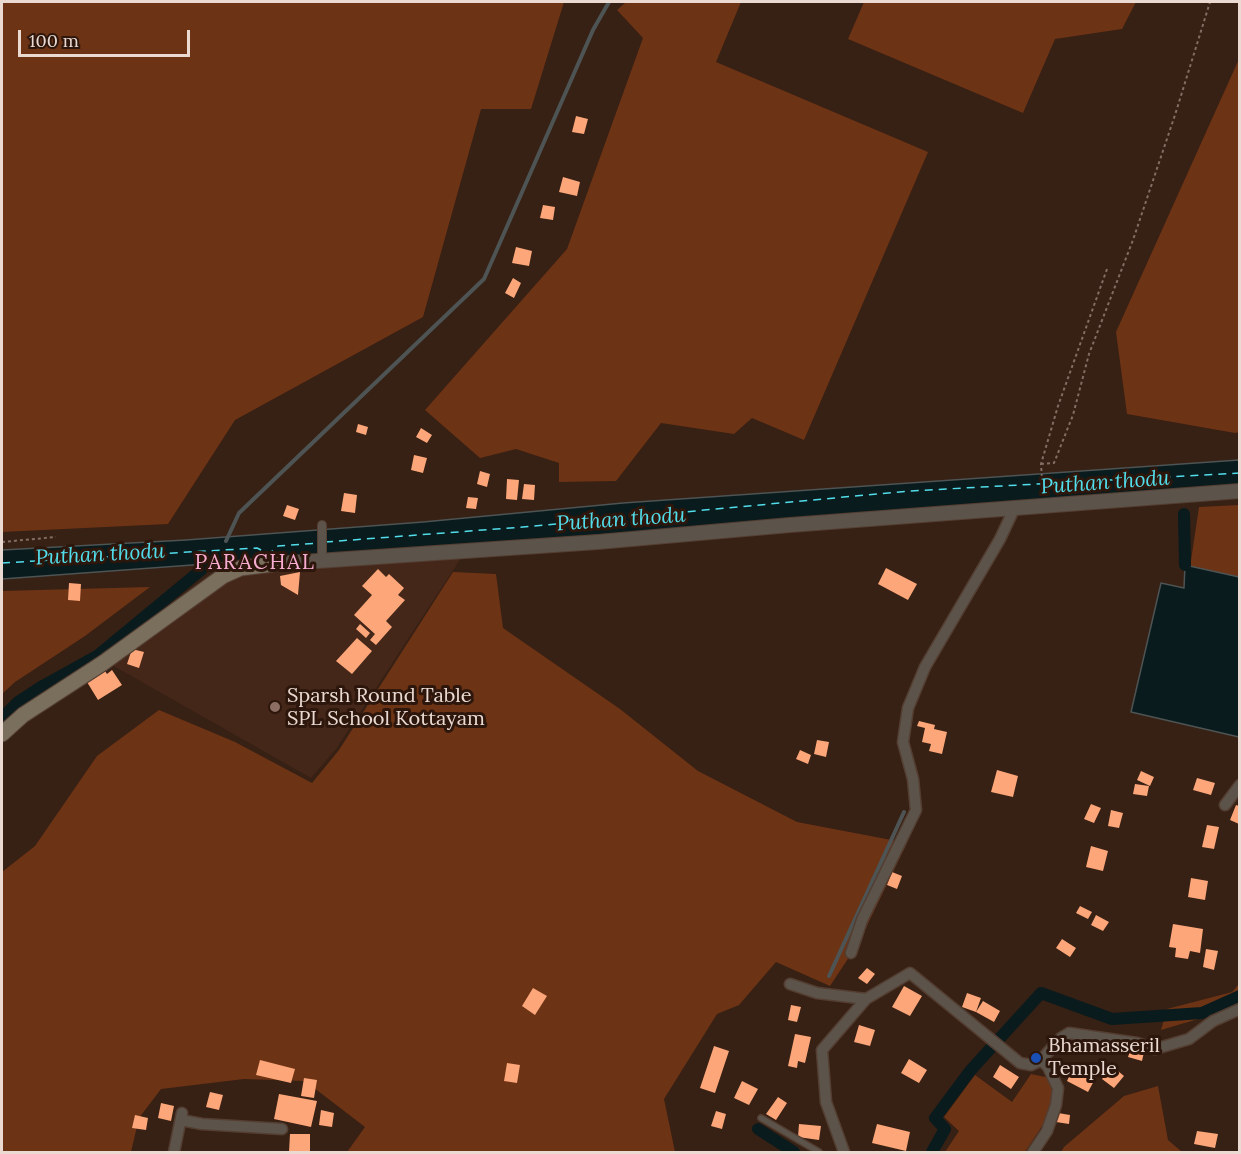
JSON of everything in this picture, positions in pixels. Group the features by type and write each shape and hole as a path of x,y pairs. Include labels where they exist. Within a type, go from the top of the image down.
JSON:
{"main road":[{"path":"2,734 24,715 102,663 223,576 241,568 273,564"}],"street":[{"path":"273,564 598,542 1015,507 1239,491"},
{"path":"851,953 862,920 916,810 913,779 903,742 908,708 925,667 1000,539 1015,507"},
{"path":"322,525 322,561"},
{"path":"1225,805 1239,785"},
{"path":"844,1152 826,1102 822,1050 866,999 910,973 1020,1063 1031,1065 1041,1060 1061,1038 1069,1033 1137,1043 1155,1049 1189,1039 1213,1021 1239,1009"},
{"path":"790,984 817,993 866,999"},
{"path":"1033,1152 1047,1131 1056,1105 1058,1088 1052,1073 1041,1060"},
{"path":"174,1152 181,1116 202,1124 282,1129"}],"lane":[{"path":"761,1118 819,1152"}],"path":[{"path":"1041,464 1054,463 1072,415 1089,354 1133,240 1210,2"},
{"path":"1044,505 1041,464 1058,406 1107,268"},
{"path":"2,542 56,537"}],"shaded area":[{"path":"2,2 564,2 531,109 481,109 423,317 235,420 168,524 2,532"},
{"path":"626,2 741,2 716,62 928,152 804,440 752,418 734,434 661,423 616,481 559,482 559,463 516,449 480,458 425,410 567,249 643,38 617,10"},
{"path":"864,2 1136,2 1122,29 1055,39 1023,113 848,39"},
{"path":"1239,59 1240,432 1235,433 1127,414 1116,332"},
{"path":"1239,505 1239,642 1181,627 1199,507"},
{"name":"Sparsh Round Table SPL School Kottayam","path":"463,555 336,749 311,778 112,665 229,579 243,572"},
{"path":"453,572 496,574 503,628 620,709 698,771 797,822 907,843 859,942 830,986 776,962 739,1005 717,1014 664,1099 675,1152 347,1152 365,1127 305,1081 244,1079 161,1089 139,1118 131,1152 2,1152 2,872 35,846 97,756 159,710 235,742 312,783 339,750"},
{"path":"150,587 85,636 15,682 2,694 2,591"},
{"path":"1239,984 1239,1002 1205,1017 1161,1030 1167,1009 1232,992"},
{"path":"1031,1074 1050,1078 1053,1097 1046,1120 1025,1152 945,1152 959,1131 944,1117 975,1075 1012,1102"},
{"path":"1158,1086 1168,1140 1182,1152 1061,1152 1124,1096"}],"water":[{"name":"Puthan thodu","path":"1239,460 1239,488 2,579 2,550 186,540 423,522 623,503"},
{"path":"1185,565 1239,577 1239,737 1131,712 1161,583 1184,588"}],"building":[{"path":"576,116 588,119 584,134 572,132"},
{"path":"563,177 580,182 577,196 559,192"},
{"path":"543,205 555,207 553,220 540,218"},
{"path":"516,247 532,251 529,266 512,263"},
{"path":"513,278 521,283 514,298 505,293"},
{"path":"358,424 368,427 366,435 356,432"},
{"path":"421,428 432,435 427,443 416,437"},
{"path":"414,455 427,458 423,473 411,470"},
{"path":"480,471 490,474 487,487 477,484"},
{"path":"507,479 519,480 517,500 506,499"},
{"path":"524,484 535,485 534,500 522,499"},
{"path":"344,493 357,495 355,513 341,511"},
{"path":"468,497 478,498 476,509 466,508"},
{"path":"287,505 299,509 295,520 283,516"},
{"path":"886,568 917,584 908,600 878,584"},
{"path":"378,569 386,577 389,574 404,588 398,595 405,600 386,621 392,627 376,645 370,640 375,634 354,615 372,595 362,586"},
{"path":"300,572 298,595 281,585 280,576"},
{"path":"69,583 81,584 80,601 68,600"},
{"path":"360,624 370,633 366,638 356,629"},
{"path":"357,638 372,651 352,674 336,661"},
{"path":"132,649 144,652 139,668 127,664"},
{"path":"112,670 122,685 98,700 87,682 105,671 107,674"},
{"path":"919,721 935,725 934,729 947,732 942,754 929,751 931,744 922,742 925,728 917,726"},
{"path":"817,740 829,742 826,757 814,754"},
{"path":"800,750 811,755 808,764 796,759"},
{"path":"997,770 1018,776 1013,797 991,792"},
{"path":"1141,771 1154,777 1150,786 1137,780"},
{"path":"1197,778 1215,783 1211,795 1193,790"},
{"path":"1135,784 1149,786 1147,796 1133,794"},
{"path":"1091,804 1101,808 1094,823 1084,819"},
{"path":"1236,805 1239,806 1239,824 1230,820"},
{"path":"1111,810 1123,813 1119,828 1108,826"},
{"path":"1207,825 1219,827 1214,849 1202,847"},
{"path":"1091,846 1108,851 1103,871 1086,867"},
{"path":"892,872 902,876 897,889 887,885"},
{"path":"1191,878 1208,881 1205,900 1188,897"},
{"path":"1080,906 1092,912 1088,919 1076,913"},
{"path":"1096,915 1109,922 1103,931 1091,925"},
{"path":"1173,924 1203,929 1200,953 1190,951 1188,959 1175,957 1176,948 1169,947"},
{"path":"1062,939 1076,948 1070,957 1056,948"},
{"path":"1206,949 1218,951 1214,970 1203,967"},
{"path":"867,968 875,974 867,984 858,978"},
{"path":"904,986 922,996 910,1016 892,1007"},
{"path":"533,988 547,996 535,1015 522,1006"},
{"path":"967,993 981,998 976,1012 962,1007"},
{"path":"983,1001 1000,1011 994,1022 976,1012"},
{"path":"791,1005 801,1007 797,1022 788,1020"},
{"path":"859,1025 875,1030 870,1046 854,1042"},
{"path":"795,1034 811,1037 805,1063 798,1061 797,1068 788,1066"},
{"path":"714,1046 729,1051 715,1093 700,1088"},
{"path":"1131,1048 1144,1052 1142,1061 1128,1057"},
{"path":"909,1059 927,1070 919,1083 901,1073"},
{"path":"260,1060 295,1069 291,1083 256,1075"},
{"path":"507,1063 520,1065 517,1083 504,1081"},
{"path":"1091,1063 1101,1068 1088,1092 1067,1081 1074,1066 1087,1072"},
{"path":"1000,1065 1019,1077 1011,1089 993,1077"},
{"path":"1112,1066 1124,1076 1114,1088 1102,1079"},
{"path":"304,1078 317,1080 314,1098 301,1096"},
{"path":"742,1081 758,1089 749,1105 734,1098"},
{"path":"210,1092 223,1095 219,1110 206,1107"},
{"path":"279,1094 317,1101 311,1127 274,1119"},
{"path":"778,1097 787,1103 776,1120 766,1114"},
{"path":"161,1103 174,1106 171,1121 158,1118"},
{"path":"321,1110 334,1113 332,1127 319,1125"},
{"path":"716,1111 726,1114 722,1129 711,1126"},
{"path":"1058,1113 1070,1115 1069,1124 1056,1122"},
{"path":"135,1115 148,1118 146,1130 132,1128"},
{"path":"799,1124 821,1126 819,1140 798,1137"},
{"path":"877,1124 910,1132 906,1151 872,1143"},
{"path":"1197,1131 1218,1134 1215,1148 1194,1144"},
{"path":"290,1134 310,1134 310,1152 289,1152"}],"waterway":[{"path":"226,541 239,513 484,279 593,30 609,2"},
{"path":"1184,514 1185,565"},
{"path":"2,718 18,702 97,656 201,570 217,553"},
{"path":"829,976 904,812"},
{"path":"932,1152 945,1129 935,1118 970,1071 1041,993 1112,1019 1202,1013 1240,996"},
{"path":"758,1129 794,1152"}],"ferry route":[{"path":"325,542 523,527 909,491 1240,473"},
{"path":"2,563 257,548 269,554 278,546 320,543"}],"place":[{"name":"Sparsh Round Table SPL School Kottayam","path":"275,707"},
{"name":"Bhamasseril Temple","path":"1036,1058"}],"district":[{"name":"PARACHAL","path":"255,563"}]}
